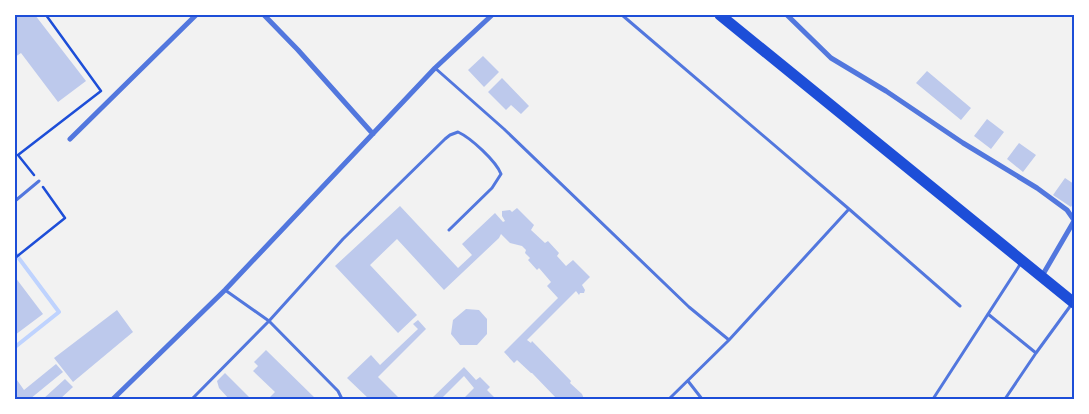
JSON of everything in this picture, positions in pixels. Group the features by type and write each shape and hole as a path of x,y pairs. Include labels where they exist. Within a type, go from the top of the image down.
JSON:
{"highway":[{"path":"720,15 1074,302"}],"street":[{"path":"70,139 196,15"},
{"path":"264,15 372,134"},
{"path":"113,399 225,290 434,68 492,15"},
{"path":"787,15 830,58 1037,188 1067,210 1074,221 1041,276"}],"lane":[{"path":"622,15 960,306"},
{"path":"434,68 504,129 689,307 729,340"},
{"path":"192,399 269,321 343,239 445,139 458,132 464,135 487,156 498,167 501,174 492,188 449,230"},
{"path":"15,201 39,181"},
{"path":"668,399 729,340 849,209"},
{"path":"933,399 1022,261"},
{"path":"225,290 269,321 338,391 342,399"},
{"path":"1005,399 1036,352 1074,302"},
{"path":"988,314 1036,352"},
{"path":"688,381 702,399"}],"path":[{"path":"15,258 65,218 18,155 100,91 46,15"}],"building":[{"path":"15,15 35,15 86,81 58,102 21,53 15,57"},
{"path":"483,56 499,72 484,87 468,70"},
{"path":"927,71 971,108 961,120 916,83"},
{"path":"502,78 529,106 521,114 511,105 506,110 488,92"},
{"path":"987,119 1004,132 991,149 974,136"},
{"path":"1019,143 1036,155 1023,172 1007,159"},
{"path":"1065,178 1074,184 1074,202 1071,207 1053,195"},
{"path":"400,206 458,268 472,255 462,244 495,213 503,222 505,221 502,211 510,210 512,212 517,208 534,225 531,230 545,243 548,241 559,253 557,256 566,266 573,260 590,277 582,285 585,290 584,293 579,295 576,291 527,340 531,343 532,341 571,381 570,383 582,394 584,399 557,399 532,373 517,360 514,363 504,352 558,298 547,286 551,282 539,268 537,270 528,260 530,258 525,253 526,250 522,246 510,243 501,234 444,290 397,239 370,265 417,315 398,333 335,266"},
{"path":"15,277 43,314 15,335"},
{"path":"466,309 479,310 487,319 487,334 477,345 460,345 451,334 453,320"},
{"path":"117,310 133,332 73,382 54,358"},
{"path":"418,320 426,329 378,377 400,399 369,399 347,378 371,355 380,365 418,329 413,324"},
{"path":"266,350 316,399 268,399 275,392 253,371 258,366 254,362"},
{"path":"56,364 63,372 30,399 15,399 15,381 17,380 24,390"},
{"path":"464,367 476,380 480,377 490,387 487,390 496,399 467,399 465,397 474,388 464,376 441,399 431,399"},
{"path":"225,373 251,399 229,399 219,388 217,381"},
{"path":"65,379 73,387 60,399 43,399"}],"waterway":[{"path":"15,253 59,312 15,347"}]}
